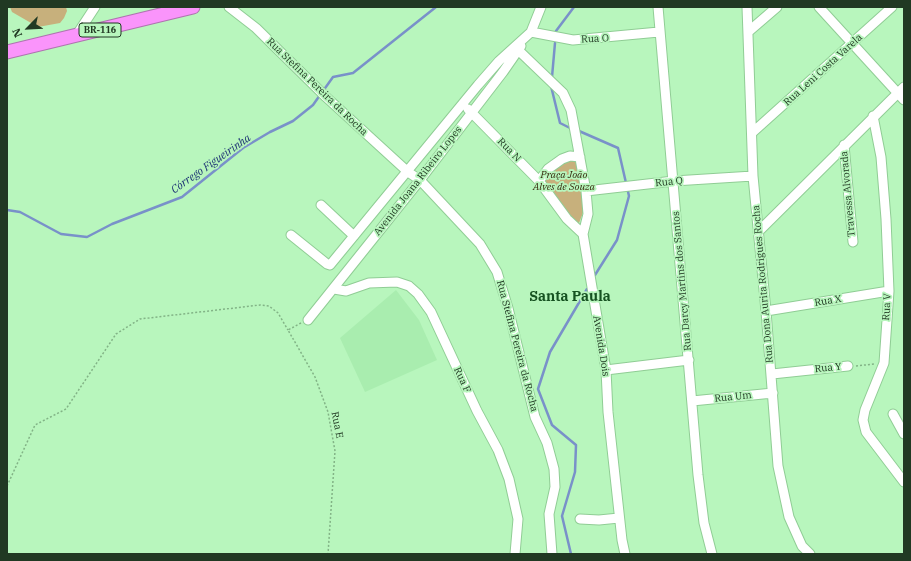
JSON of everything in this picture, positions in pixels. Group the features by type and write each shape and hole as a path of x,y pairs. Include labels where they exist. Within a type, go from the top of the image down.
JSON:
{"highway":[{"name":"BR-116","path":"7,52 193,7"}],"street":[{"path":"76,36 95,7"},
{"name":"Rua Stefina Pereira da Rocha","path":"229,7 256,28 326,97 408,172 420,180 480,244 497,272 508,308 536,417 547,443 554,469 555,487 549,514 552,554"},
{"name":"Avenida Joana Ribeiro Lopes","path":"308,320 420,180 472,112 517,48 531,32 541,7"},
{"name":"Rua Darcy Martins dos Santos","path":"658,7 704,523 712,554"},
{"name":"Rua Dona Aurita Rodrigues Rocha","path":"747,7 753,132 753,176 781,482 793,527 802,546 810,554"},
{"path":"748,32 777,7"},
{"path":"819,7 853,44 901,90 904,100"},
{"name":"Rua Leni Costa Varela","path":"753,132 853,44 892,7"},
{"name":"Rua O","path":"531,32 573,40 660,32"},
{"name":"Avenida Joana Ribeiro Lopes","path":"291,235 330,265 499,61 517,48"},
{"name":"Avenida Dois","path":"517,48 563,93 571,110 586,191 588,214 583,234 606,370 608,412 619,518 625,554"},
{"path":"758,232 873,116 901,90"},
{"name":"Rua N","path":"463,105 472,112 538,181 567,219 583,234"},
{"name":"Rua V","path":"873,116 882,172 889,291 884,363 865,410 863,420 866,432 904,482"},
{"name":"Travessa Alvorada","path":"844,146 853,242"},
{"path":"538,181 548,169 562,159 570,156 580,157"},
{"name":"Rua Q","path":"586,191 674,181 753,176"},
{"path":"321,205 354,236"},
{"name":"Rua F","path":"334,289 346,291 369,283 397,282 409,286 418,294 431,312 468,394 501,457 509,479 518,519 515,554"},
{"name":"Rua X","path":"766,311 889,291"},
{"path":"606,370 689,360"},
{"name":"Rua Y","path":"772,374 848,366"},
{"name":"Rua Um","path":"692,401 773,393"},
{"path":"893,414 904,434"},
{"path":"580,519 599,520 619,518"}],"path":[{"name":"Rua E","path":"7,486 35,426 66,409 116,334 140,320 260,305 269,306 278,313 315,377 328,412 335,451 328,554"},
{"path":"288,330 308,320"},
{"name":"Rua Y","path":"848,366 884,363"}],"shaded area":[{"path":"396,290 419,320 437,360 365,392 340,338"}],"green space":[{"path":"10,7 66,7 67,11 60,23 38,27 12,12"},
{"name":"Praça João Alves de Souza","path":"565,160 578,160 584,210 579,223 575,222 559,203 544,180 550,172"}],"waterway":[{"name":"Córrego Figueirinha","path":"323,91 333,77 353,73 436,7"},
{"path":"556,31 574,7"},
{"path":"552,77 555,43"},
{"path":"551,86 560,123 570,128"},
{"name":"Córrego Figueirinha","path":"7,210 20,212 61,234 87,237 112,224 182,197 243,148 270,132 293,121 313,105 320,95"},
{"path":"579,131 618,148 629,196 617,240 595,275"},
{"path":"571,554 562,516 575,472 576,445 552,425 538,389 550,352 587,289"}],"district":[{"name":"Santa Paula","path":"570,297"}]}
